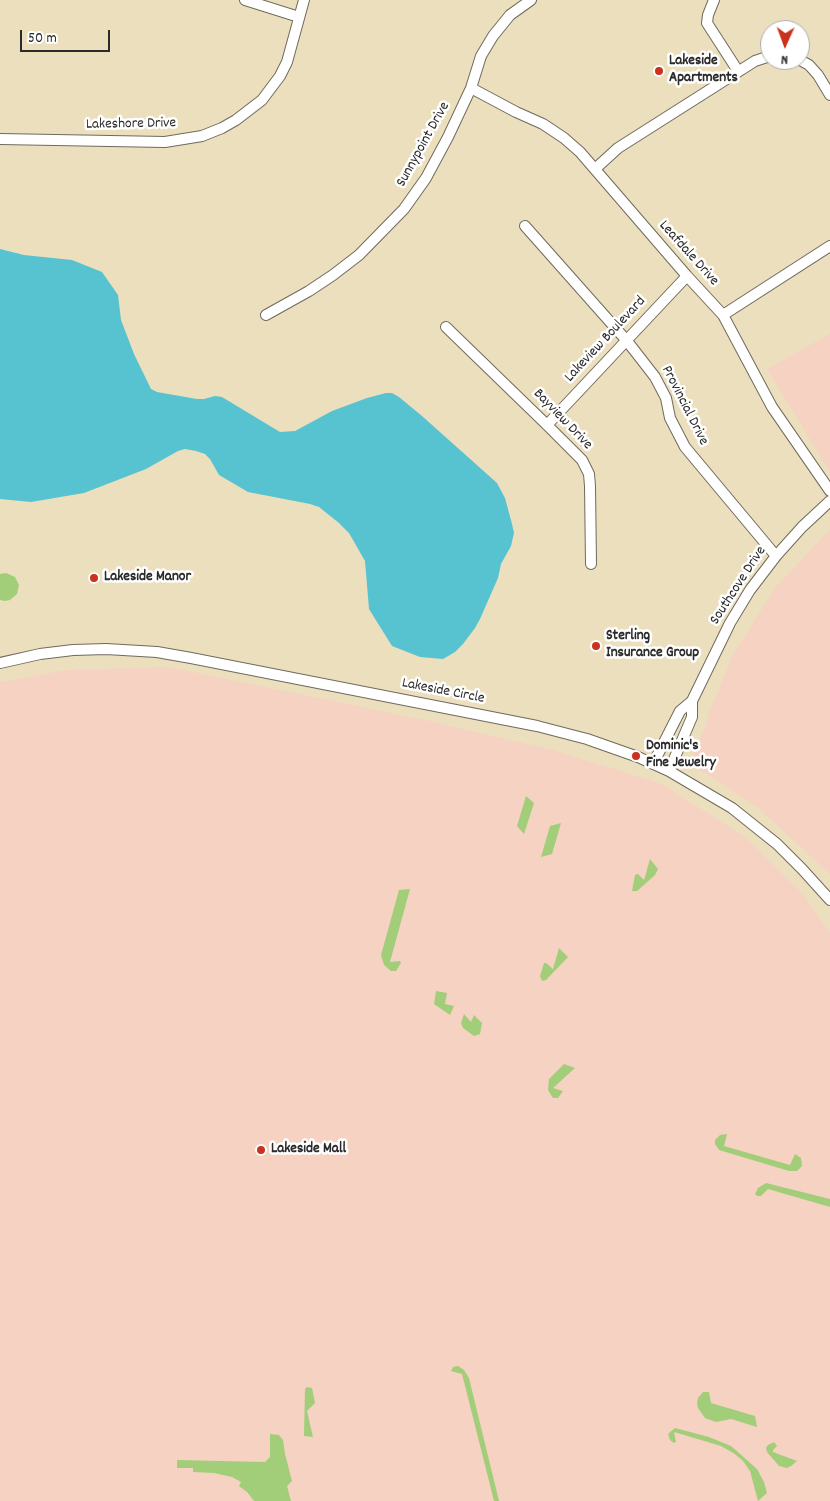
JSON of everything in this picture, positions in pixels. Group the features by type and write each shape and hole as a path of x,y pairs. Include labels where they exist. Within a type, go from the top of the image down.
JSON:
{"street":[{"path":"245,0 299,17"},
{"name":"Lakeshore Drive","path":"0,139 165,142 202,136 222,128 250,111 274,86 287,62 304,0"},
{"name":"Sunnypoint Drive","path":"266,315 333,275 359,255 404,209 426,178 439,153 471,88 481,56 493,36 510,16 531,0"},
{"path":"714,0 707,23 738,72"},
{"path":"595,170 618,148 760,59"},
{"path":"810,66 830,95"},
{"name":"Leafdale Drive","path":"471,88 543,124 564,138 580,152 723,315 772,408 830,491"},
{"name":"Provincial Drive","path":"525,226 627,341 655,377 666,398 670,418 685,447 776,556"},
{"path":"723,315 830,246"},
{"name":"Lakeview Boulevard","path":"547,425 687,276"},
{"name":"Bayview Drive","path":"446,327 582,460 589,474 591,564"},
{"name":"Southcove Drive","path":"653,764 680,711 692,701 730,623 750,590 776,556 802,527 830,502"},
{"name":"Lakeside Circle","path":"0,663 40,654 73,650 125,650 174,655 537,726 603,744 669,771 712,796 754,825 802,869 830,900"},
{"name":"Southcove Drive","path":"669,771 692,717 692,701"}],"shaded area":[{"path":"830,334 830,472 767,369"},
{"path":"830,530 830,874 758,808 690,763 734,653 777,585"},
{"name":"Lakeside Mall","path":"169,667 425,720 553,750 662,784 745,837 804,895 830,933 830,1501 0,1501 0,682 67,670"}],"green space":[{"path":"6,573 15,577 19,585 17,594 10,600 5,601 0,600 0,574"},
{"path":"526,796 534,803 524,834 517,826"},
{"path":"561,823 552,854 541,857 550,826"},
{"path":"650,859 658,869 655,875 637,891 632,891 635,875 638,874 644,880"},
{"path":"410,889 390,962 400,961 401,963 396,971 391,971 384,965 381,955 399,890"},
{"path":"559,948 568,957 546,980 542,981 540,976 544,963 553,969"},
{"path":"436,991 447,993 445,1004 454,1006 450,1015 434,1004"},
{"path":"464,1014 471,1022 474,1015 482,1023 480,1034 474,1036 463,1028 461,1023"},
{"path":"564,1064 575,1068 553,1088 563,1091 558,1098 553,1098 548,1090 549,1079"},
{"path":"727,1134 724,1146 790,1165 795,1154 801,1158 802,1166 797,1171 789,1171 719,1150 715,1140 720,1135"},
{"path":"766,1183 830,1199 830,1207 768,1189 761,1196 757,1196 755,1194 758,1188"},
{"path":"458,1366 464,1370 469,1378 499,1501 494,1501 462,1374 451,1371 453,1367"},
{"path":"307,1387 312,1388 315,1403 307,1411 313,1437 304,1436 305,1389"},
{"path":"703,1392 709,1392 711,1403 755,1416 757,1427 731,1419 716,1422 705,1418 697,1403 698,1398"},
{"path":"675,1428 709,1437 731,1446 757,1469 767,1493 758,1501 750,1471 735,1454 721,1446 674,1432 676,1442 674,1443 670,1440 668,1434"},
{"path":"270,1434 279,1435 283,1440 292,1481 287,1486 291,1501 254,1501 239,1486 241,1482 232,1477 214,1473 193,1472 193,1468 177,1468 177,1460 265,1462 270,1457"},
{"path":"774,1442 777,1446 773,1452 797,1461 787,1468 779,1466 767,1452 766,1448"}],"water":[{"path":"0,249 24,255 72,260 102,272 118,295 121,320 134,354 151,389 157,392 197,399 215,396 222,397 280,432 295,431 332,411 386,393 392,393 399,397 422,416 497,483 505,498 514,533 511,546 501,564 498,578 480,619 463,644 455,652 443,659 420,657 392,646 369,609 365,561 349,533 339,523 319,507 248,492 219,475 210,459 205,454 196,451 185,449 178,451 146,469 84,493 31,502 0,499"}],"place":[{"name":"Lakeside Apartments","path":"659,71"},
{"name":"Lakeside Manor","path":"94,578"},
{"name":"Sterling Insurance Group","path":"596,646"},
{"name":"Dominic's Fine Jewelry","path":"636,756"},
{"name":"Lakeside Mall","path":"261,1150"}]}
